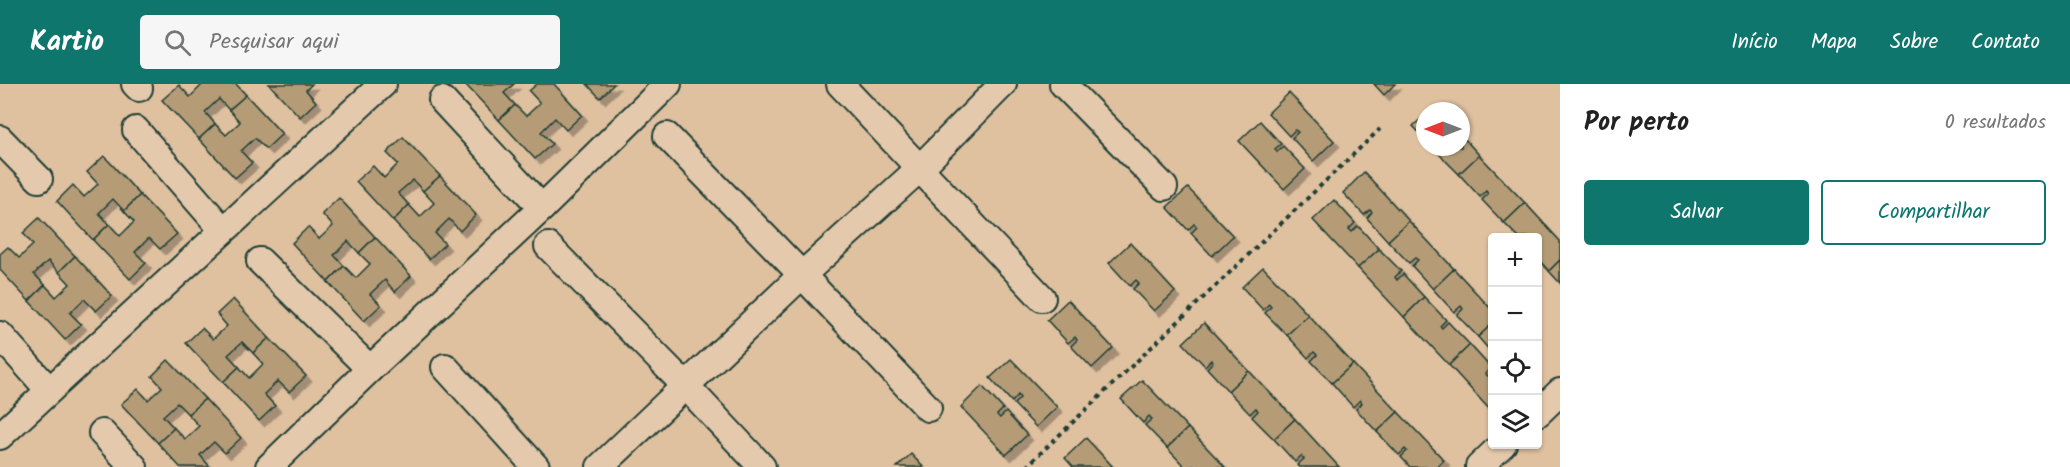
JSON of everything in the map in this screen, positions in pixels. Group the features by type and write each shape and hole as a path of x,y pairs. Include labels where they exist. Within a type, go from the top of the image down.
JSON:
{"street":[{"path":"0,436 383,84"},
{"path":"269,467 542,208 668,84"},
{"path":"840,84 1042,298"},
{"path":"600,467 802,275 919,169 1004,84"},
{"path":"1063,84 1164,187"},
{"path":"442,100 542,208"},
{"path":"136,130 224,230"},
{"path":"667,136 927,408"},
{"path":"0,139 39,179"},
{"path":"548,246 762,467"},
{"path":"260,261 370,369"},
{"path":"0,335 49,390"},
{"path":"445,367 536,467"},
{"path":"1542,409 1560,392"},
{"path":"102,433 134,467"}],"path":[{"path":"1026,467 1380,129"}],"building":[{"path":"203,84 236,84 246,95 229,110 219,99 205,112 215,124 199,139 162,100 179,85 190,97"},
{"path":"269,84 312,84 306,90 316,102 300,117"},
{"path":"465,84 514,84 504,93 515,105 499,120"},
{"path":"537,84 554,84 582,115 566,130 555,118 541,132 552,144 535,159 499,120 515,105 526,116 540,103 529,91"},
{"path":"587,84 614,84 600,98"},
{"path":"1374,84 1395,84 1384,95"},
{"path":"1289,93 1334,141 1313,161 1292,138 1298,132 1295,130 1289,136 1268,113"},
{"path":"246,95 282,134 266,149 255,138 241,151 252,163 235,178 199,139 215,124 226,135 240,122 229,110"},
{"path":"1260,121 1281,144 1275,149 1277,152 1283,146 1305,169 1284,189 1239,141"},
{"path":"403,137 440,176 423,191 413,180 398,193 409,205 393,221 356,181 373,166 384,178 398,164 387,153"},
{"path":"1470,145 1479,155 1459,174 1441,156 1470,156"},
{"path":"1479,155 1525,203 1504,223 1482,200 1488,194 1486,191 1480,197 1459,174"},
{"path":"104,156 140,195 124,211 113,199 99,213 109,224 93,240 57,201 73,185 84,197 98,184 87,172"},
{"path":"1364,172 1409,221 1388,241 1367,218 1372,212 1370,210 1364,215 1343,193"},
{"path":"440,176 476,215 460,231 449,219 435,233 445,244 429,259 393,221 409,205 420,217 434,203 423,191"},
{"path":"1188,188 1233,236 1212,256 1191,233 1197,227 1194,224 1188,230 1167,207"},
{"path":"140,195 177,234 160,249 149,238 135,252 146,263 130,279 93,240 109,224 120,236 134,222 124,211"},
{"path":"339,198 375,237 359,253 348,241 334,255 344,266 328,282 292,243 308,227 319,239 333,226 322,214"},
{"path":"1334,200 1355,223 1349,229 1352,232 1358,226 1379,249 1358,268 1313,220"},
{"path":"1525,203 1560,241 1560,260 1549,271 1542,263 1542,233 1514,233 1504,223"},
{"path":"39,218 75,256 59,272 48,261 34,274 45,285 29,301 0,270 0,254 8,247 19,258 33,245 23,233"},
{"path":"1409,221 1454,269 1433,289 1412,266 1418,260 1415,258 1409,263 1388,241"},
{"path":"375,237 411,276 395,292 385,280 370,294 381,305 364,321 328,282 344,266 356,278 370,264 359,253"},
{"path":"1130,243 1175,292 1154,311 1133,289 1139,283 1136,280 1130,286 1109,263"},
{"path":"1379,249 1401,271 1395,277 1397,280 1403,274 1424,297 1404,317 1358,268"},
{"path":"75,256 112,296 96,311 84,299 70,313 81,324 65,340 29,301 45,285 56,297 70,284 59,272"},
{"path":"1560,260 1560,283 1549,271"},
{"path":"1263,267 1308,315 1287,335 1265,313 1271,307 1269,304 1263,310 1242,287"},
{"path":"1454,269 1488,306 1488,328 1478,337 1457,315 1463,309 1461,306 1454,312 1433,289"},
{"path":"1424,297 1446,320 1440,326 1442,328 1448,322 1470,345 1449,365 1404,317"},
{"path":"233,299 269,338 253,353 242,342 228,355 239,367 223,382 186,343 202,328 213,339 227,326 217,314"},
{"path":"1068,300 1113,348 1092,368 1071,346 1077,340 1075,337 1068,343 1047,320"},
{"path":"1308,315 1353,364 1332,383 1311,361 1317,355 1314,352 1308,358 1287,335"},
{"path":"1204,323 1249,371 1228,391 1207,368 1213,362 1211,360 1205,366 1183,343"},
{"path":"1488,328 1488,348 1478,337"},
{"path":"269,338 306,376 289,392 278,381 264,394 275,406 259,421 223,382 239,367 249,378 263,364 253,353"},
{"path":"1470,345 1488,365 1488,371 1485,374 1488,376 1488,408 1449,365"},
{"path":"1011,359 1057,407 1036,427 1014,404 1020,398 1018,395 1012,402 990,378"},
{"path":"168,360 205,399 188,414 177,403 163,416 174,428 158,443 121,404 138,389 148,400 162,387 152,376"},
{"path":"1353,364 1398,412 1377,432 1356,409 1362,403 1360,400 1353,407 1332,383"},
{"path":"1249,371 1295,419 1274,439 1252,417 1258,411 1256,408 1250,414 1228,391"},
{"path":"1142,380 1188,428 1167,448 1145,425 1152,419 1149,416 1143,423 1121,399"},
{"path":"982,386 1003,409 997,415 1000,418 1006,412 1027,435 1006,455 961,407"},
{"path":"205,399 241,438 225,453 214,442 200,455 210,467 180,467 158,443 174,428 185,439 199,426 188,414"},
{"path":"1398,412 1444,460 1437,467 1410,467 1401,457 1407,451 1405,449 1399,455 1377,432"},
{"path":"1295,419 1339,467 1299,467 1297,465 1304,459 1301,456 1295,462 1274,439"},
{"path":"1188,428 1225,467 1196,467 1194,465 1185,467 1167,448"},
{"path":"1086,438 1113,467 1073,467 1065,458"},
{"path":"911,454 923,467 897,467"}]}
